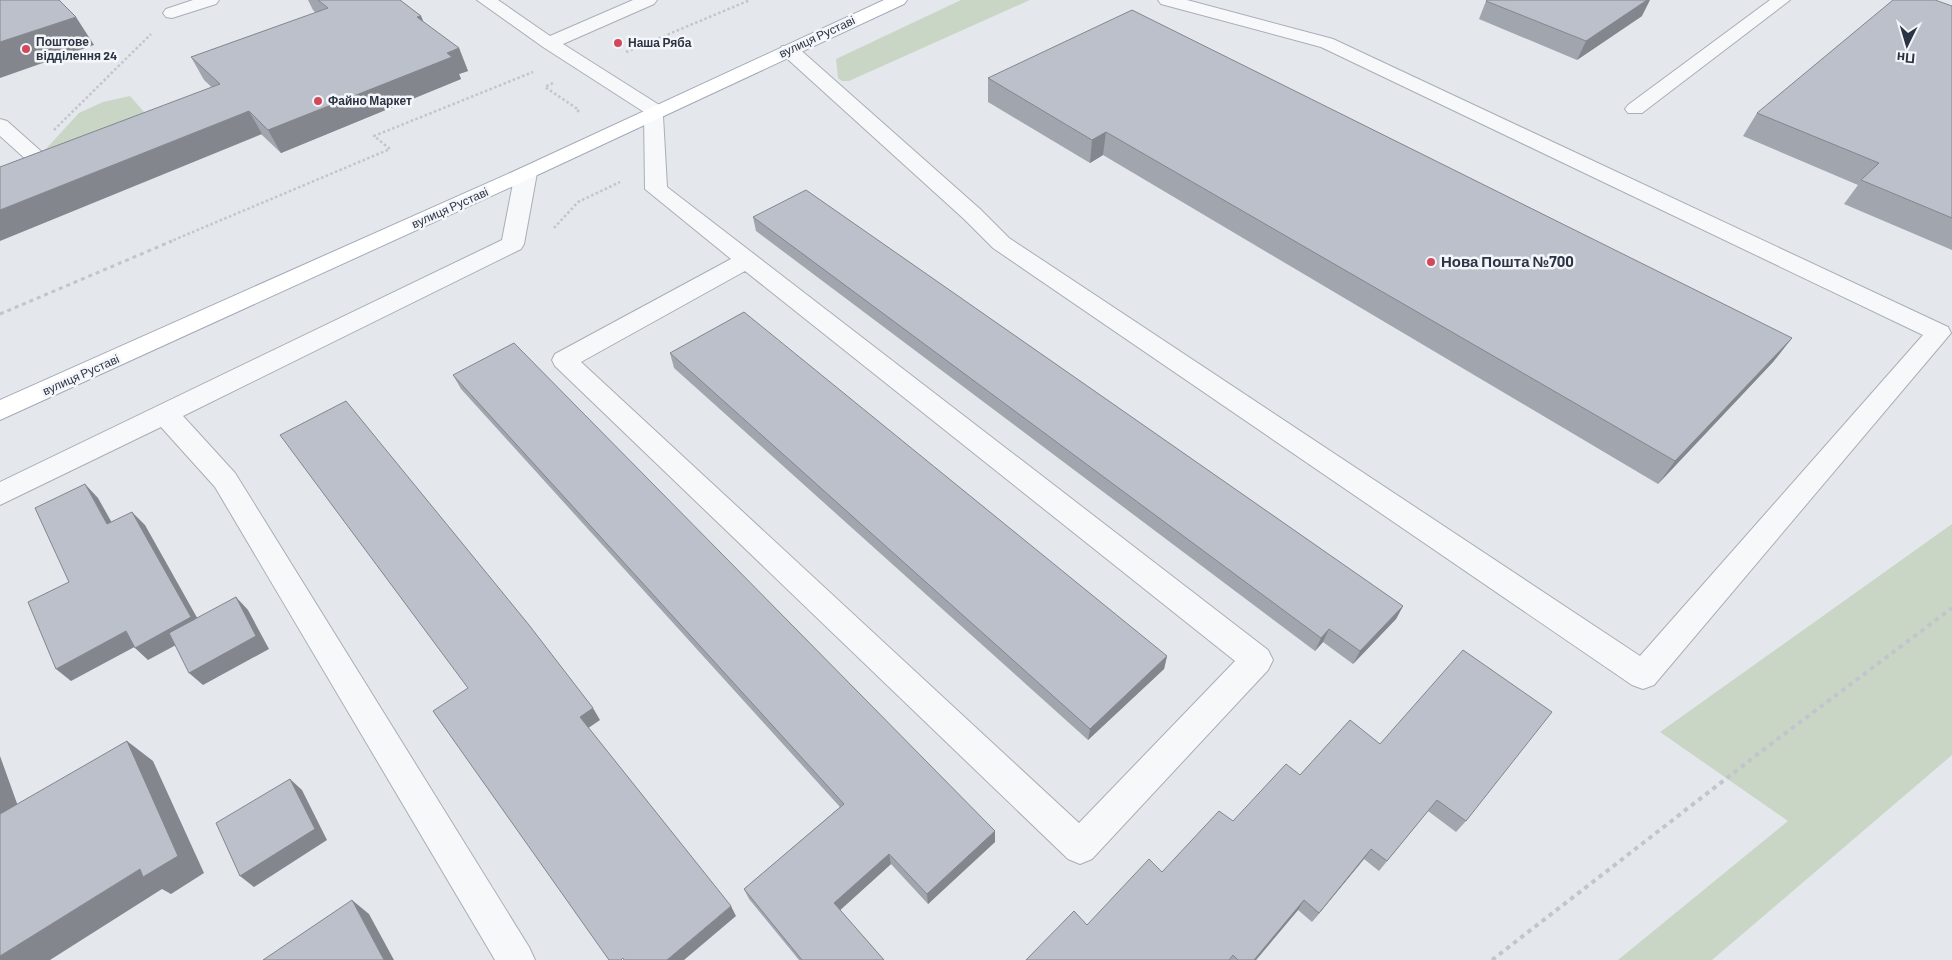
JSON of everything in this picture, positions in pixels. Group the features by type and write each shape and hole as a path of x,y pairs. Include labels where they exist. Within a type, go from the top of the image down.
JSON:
{"main road":[{"name":"вулиця Руставі","path":"0,411 526,173 898,0"}],"lane":[{"path":"172,14 210,0"},
{"path":"486,0 655,113 656,189 747,260 1257,660 1080,847 564,360 747,260"},
{"path":"549,43 648,0"},
{"path":"789,50 972,214 1001,243 1643,675 1939,333 1327,43 1167,0"},
{"path":"1635,109 1781,0"},
{"path":"0,125 45,165 0,179"},
{"path":"0,494 513,244 526,173"},
{"path":"165,414 225,480 516,960"}],"path":[{"path":"0,314 390,149 374,136 553,64 590,68 750,0"},
{"path":"32,153 172,14"},
{"path":"1492,960 1767,747 1952,608"}],"green space":[{"path":"961,0 1030,0 849,81 842,81 838,78 836,59"},
{"path":"130,96 158,128 43,152 79,113 103,102"},
{"path":"1952,524 1952,755 1712,960 1618,960 1788,821 1660,732"}],"building":[{"path":"0,0 59,0 76,17 0,42"},
{"path":"318,0 400,0 421,16 417,17 459,48 447,53 452,57 268,130 249,111 0,210 0,167 220,84 191,57 328,8"},
{"path":"1487,0 1647,0 1586,41"},
{"path":"1893,0 1935,0 1952,6 1952,218 1861,180 1879,163 1757,113"},
{"name":"Нова Пошта №700","path":"1132,10 1792,338 1675,461 1106,132 1092,140 988,78"},
{"path":"806,190 1403,606 1360,651 1329,629 1321,638 753,217"},
{"path":"744,312 1167,656 1090,729 670,353"},
{"path":"514,343 995,831 927,894 889,854 834,903 884,960 802,960 744,889 844,804 453,375"},
{"path":"346,401 529,625 593,708 580,717 731,906 667,960 624,960 623,958 621,960 609,960 433,711 468,688 280,435"},
{"path":"85,484 107,524 132,512 191,617 135,648 126,631 56,669 28,602 69,582 35,508"},
{"path":"236,597 256,636 189,673 169,633"},
{"path":"1463,650 1552,712 1466,821 1437,800 1387,861 1371,849 1319,913 1304,900 1254,960 1238,960 1233,955 1229,960 1026,960 1074,911 1087,925 1149,859 1162,872 1219,811 1233,821 1286,764 1300,775 1350,720 1380,744"},
{"path":"127,741 178,856 143,877 140,869 0,956 0,814"},
{"path":"290,779 315,829 240,876 216,823"},
{"path":"352,900 384,960 263,960"}],"place":[{"name":"Наша Ряба","path":"618,43"},
{"name":"Поштове відділення 24","path":"26,49"},
{"name":"Файно Маркет","path":"318,101"},
{"name":"Нова Пошта №700","path":"1431,262"}]}
